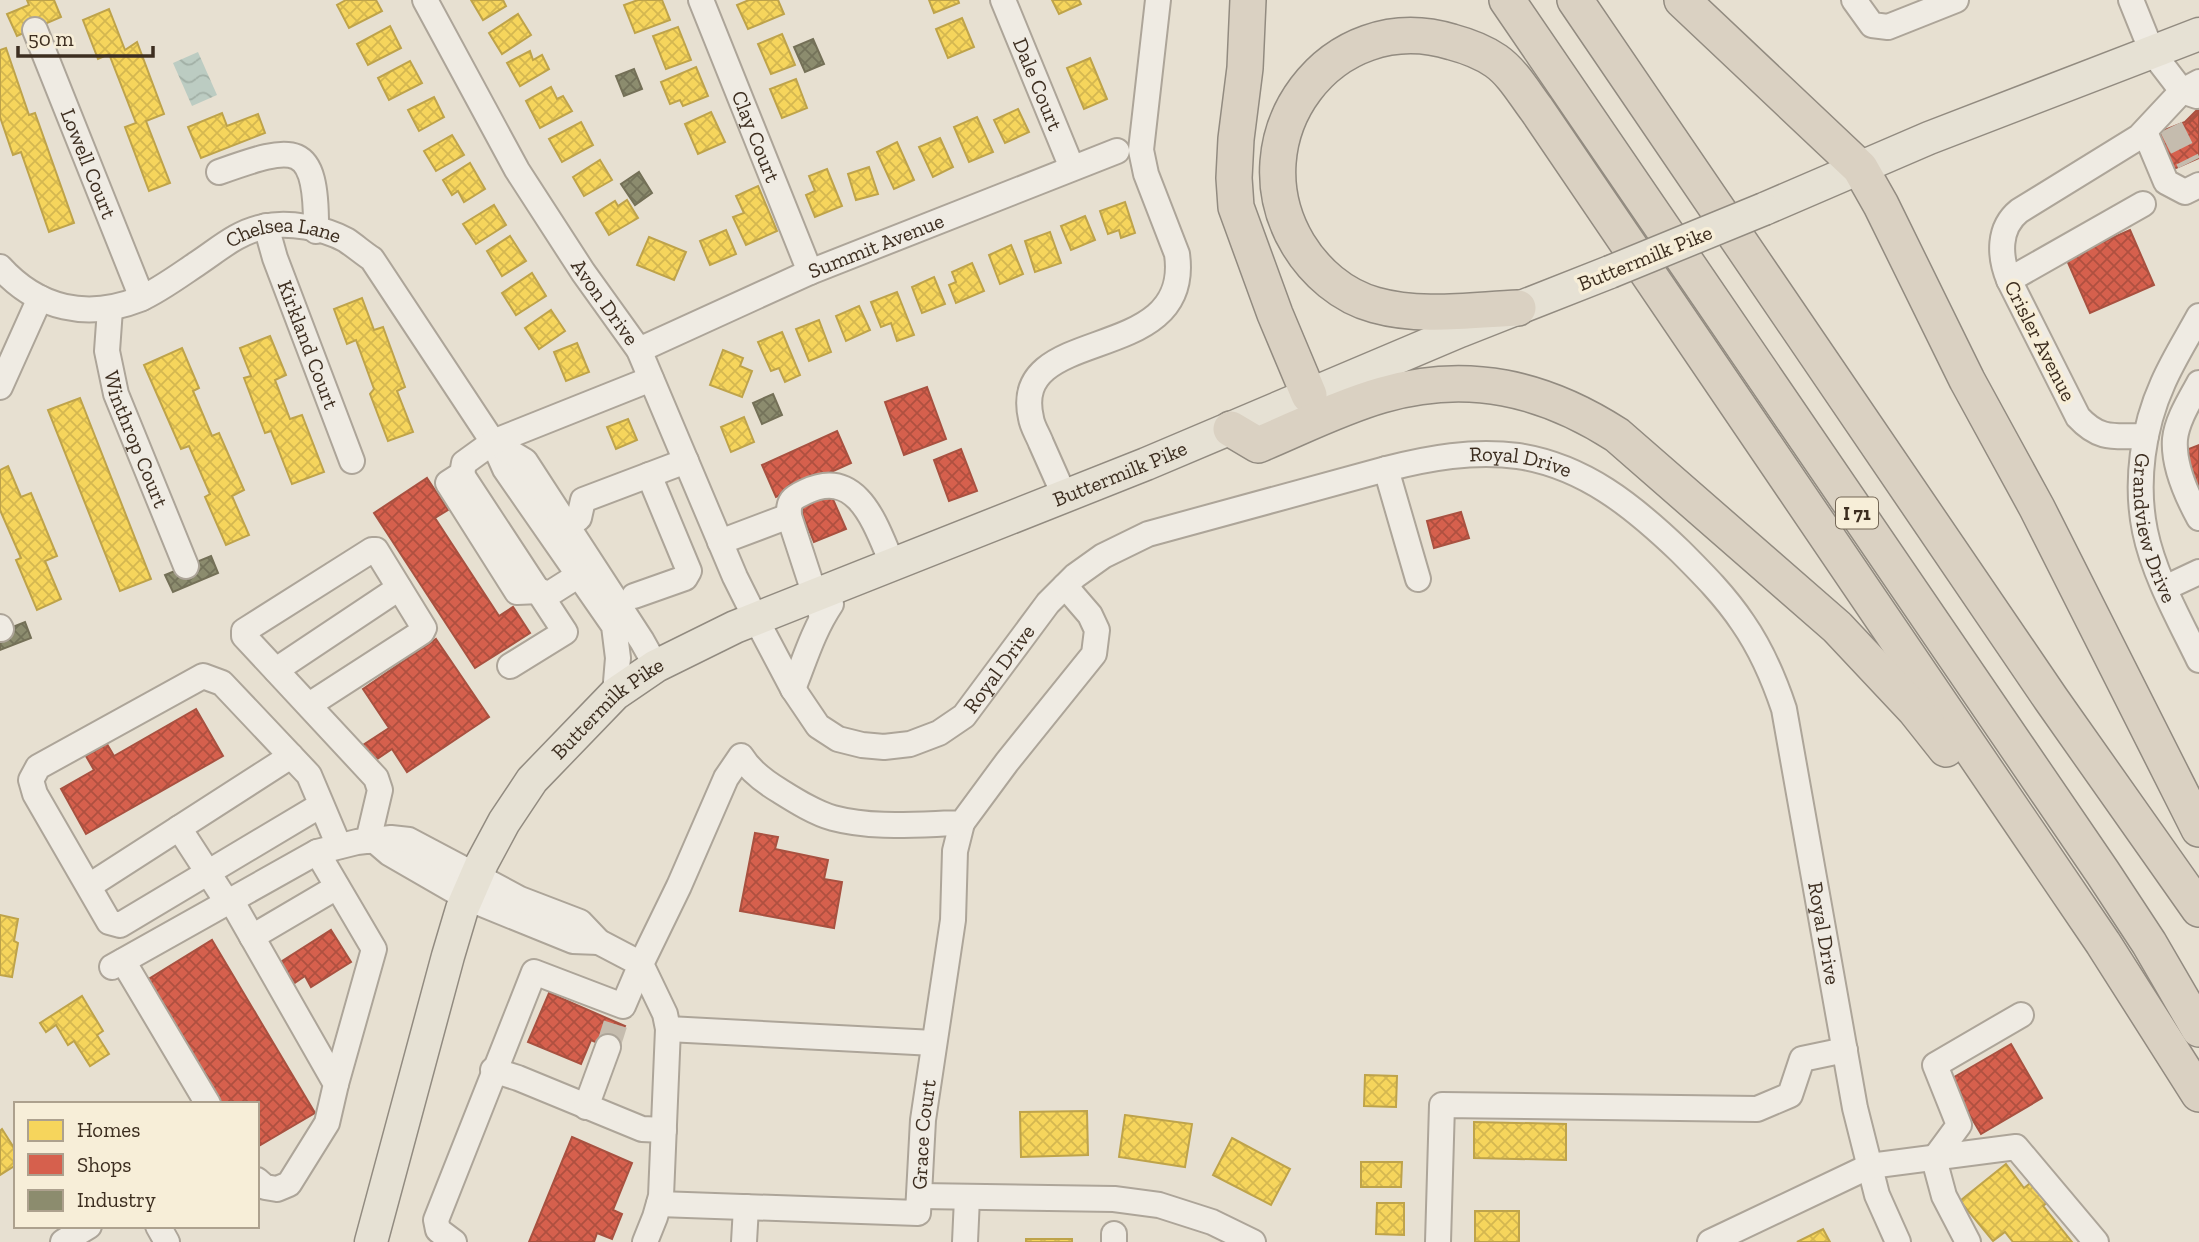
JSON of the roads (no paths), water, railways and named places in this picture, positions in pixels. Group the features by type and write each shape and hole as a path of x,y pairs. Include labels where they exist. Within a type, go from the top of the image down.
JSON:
{"highway":[{"path":"1248,0 1245,68 1236,139 1236,207 1275,314 1309,395"},
{"name":"I 71","path":"1507,0 2103,873 2149,943 2199,1029"},
{"name":"I 71","path":"1575,0 2051,699 2199,909"},
{"path":"1682,0 1860,168 1967,380 2037,508 2199,829"},
{"path":"1518,308 1432,312 1396,310 1352,297 1310,262 1286,223 1279,197 1282,135 1289,116 1306,87 1349,50 1367,42 1405,34 1433,36 1469,47 1507,70 1537,110 2087,920 2199,1094"},
{"path":"1231,429 1258,444 1380,396 1432,384 1469,383 1500,387 1558,403 1588,416 1617,435 1837,627 1915,710 1956,761 2098,964 2199,1122"}],"main road":[{"name":"Buttermilk Pike","path":"371,1242 448,956 472,886 504,822 532,780 615,694 656,666 756,619 818,607 844,584 1231,429 1929,138 2199,34"}],"street":[{"name":"Avon Drive","path":"425,0 517,170 583,272 639,350 720,542 756,619"},
{"name":"Clay Court","path":"701,0 810,272"},
{"name":"Dale Court","path":"1003,0 1072,167"},
{"path":"1065,497 1031,418 1029,398 1036,376 1055,361 1133,331 1160,313 1175,290 1177,254 1146,174 1141,150 1158,0"},
{"path":"1854,0 1872,25 1888,27 1956,0"},
{"path":"2131,0 2152,52 2193,90"},
{"name":"Lowell Court","path":"36,30 142,298"},
{"name":"Crisler Avenue","path":"2146,436 2109,436 2090,430 2078,417 2009,280 2002,257 2003,238 2010,218 2167,120 2193,90"},
{"path":"2142,135 2166,182 2185,192 2196,178"},
{"name":"Summit Avenue","path":"639,350 810,272 1117,150"},
{"path":"219,172 284,153 299,157 310,168 314,183 316,230"},
{"path":"2009,280 2143,204"},
{"name":"Chelsea Lane","path":"0,267 16,284 40,298 68,308 110,309 142,298 246,232 266,226 284,225 316,230 346,241 372,259 493,442 505,469 614,625 618,658 615,694"},
{"name":"Kirkland Court","path":"266,226 275,258 352,461"},
{"path":"0,387 40,298"},
{"name":"Winthrop Court","path":"110,309 107,351 116,394 186,566"},
{"name":"Grandview Drive","path":"2199,316 2163,381 2146,436 2141,480 2145,531 2165,588 2199,660"},
{"path":"510,666 565,632 462,474 464,463 493,442 651,379"},
{"path":"2199,383 2183,414 2175,439 2178,468 2199,518"},
{"name":"Chelsea Lane","path":"493,442 525,461 656,666"},
{"name":"Royal Drive","path":"756,619 793,689 818,726 838,739 862,745 884,747 910,744 939,733 964,716 1027,630 1065,586 1103,555 1148,534 1386,469 1455,455 1493,454 1520,457 1562,467 1612,492 1650,522 1726,600 1758,648 1774,680 1784,709 1855,1108 1877,1195 1898,1242"},
{"path":"567,527 579,519 583,500 686,461"},
{"path":"1386,469 1418,579"},
{"path":"634,596 685,578 689,571 649,475"},
{"path":"793,689 818,607 789,516 788,505 792,498 817,486 828,485 848,491 866,506 893,565"},
{"path":"720,542 789,516"},
{"path":"309,705 422,632 424,628 376,550 244,631 244,636 376,778 380,790 371,841"},
{"path":"2165,588 2199,572"},
{"path":"540,592 549,594 579,575"},
{"path":"454,1242 438,1230 436,1220 493,1070 534,972 620,1014 726,778 741,756 747,767 772,786 831,818 872,825 962,823 1094,654 1097,630 1090,615 1065,586"},
{"path":"276,670 399,588"},
{"path":"259,1182 265,1187 277,1189 289,1184 327,1123 374,949 337,887 321,805 309,775 222,683 203,676 38,767 32,780 35,794 110,922 120,925 321,805"},
{"path":"89,886 291,756"},
{"name":"Grace Court","path":"962,823 955,850 953,920 923,1120 920,1196 1114,1199 1159,1205 1208,1232 1253,1242"},
{"path":"179,828 252,937 336,1084"},
{"path":"207,1102 118,964 328,849 371,841 389,852 472,886 573,941 599,942 641,964 665,1014 668,1029 659,1203 645,1242"},
{"path":"252,937 337,887"},
{"path":"1934,1159 1959,1125 1935,1065 2021,1015"},
{"path":"668,1029 934,1043"},
{"path":"586,1107 608,1047"},
{"path":"1438,1242 1442,1105 1757,1109 1790,1095 1802,1059 1845,1050"},
{"path":"493,1070 642,1129 664,1130"},
{"path":"1710,1242 1737,1236 1870,1167 2016,1147 2096,1242"},
{"path":"1934,1159 1944,1196 1968,1242"},
{"path":"659,1203 918,1213 920,1196"},
{"path":"965,1242 967,1198"},
{"path":"744,1242 746,1207"},
{"path":"63,1242 86,1228"}],"water":[{"path":"198,52 217,95 192,106 173,63"}],"tunnel":[{"path":"2171,127 2189,163"},
{"path":"608,1047 616,1022"}]}
